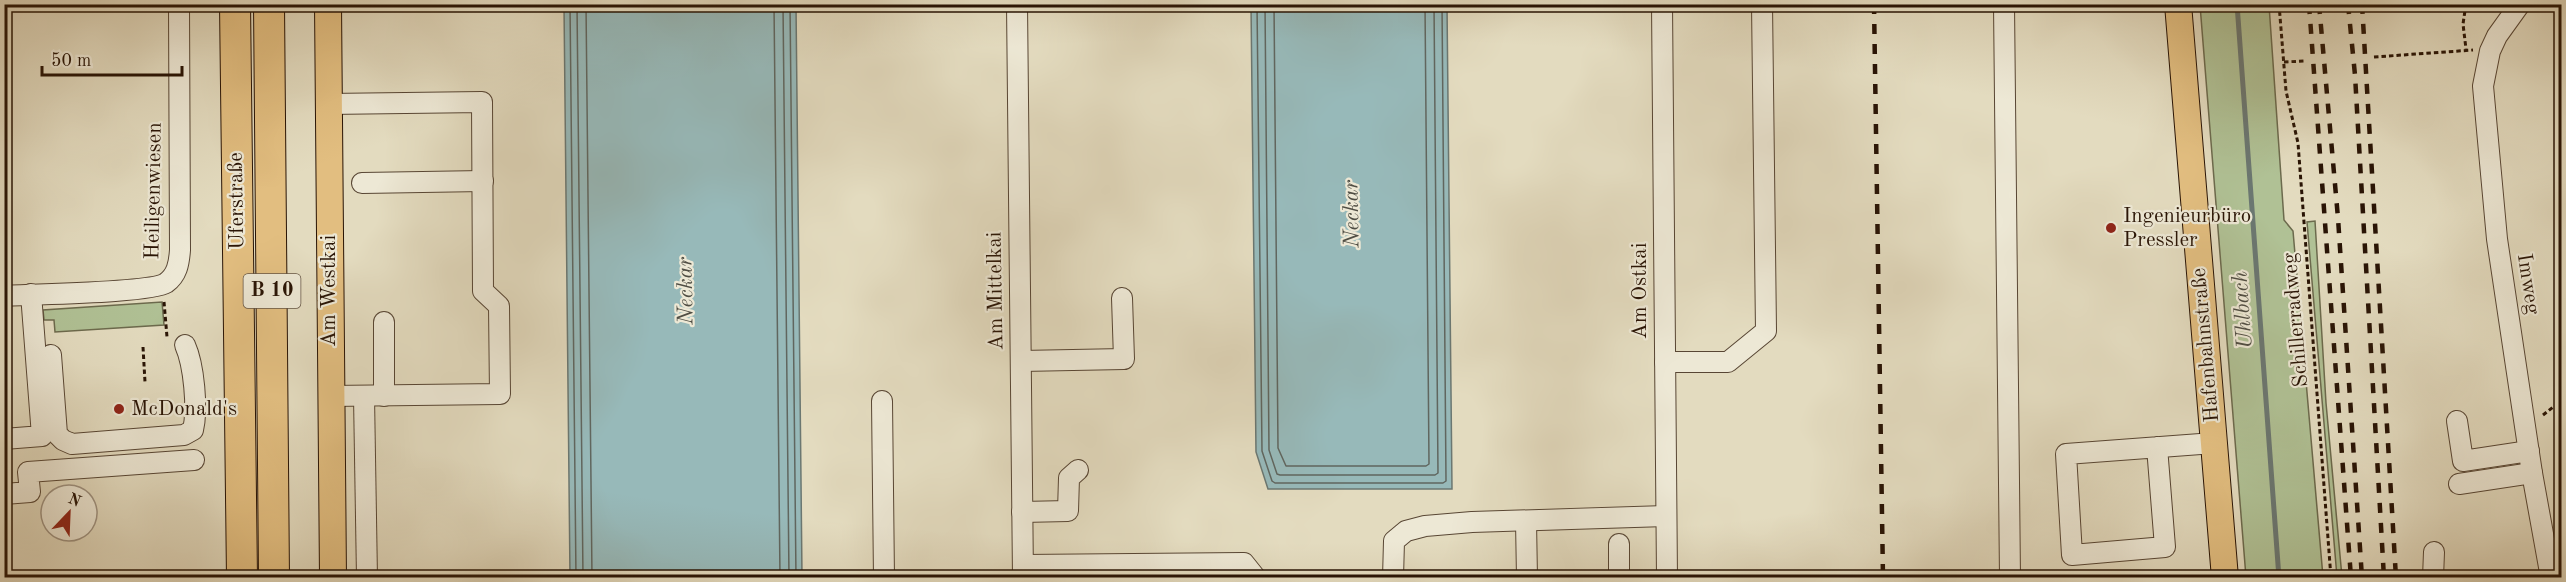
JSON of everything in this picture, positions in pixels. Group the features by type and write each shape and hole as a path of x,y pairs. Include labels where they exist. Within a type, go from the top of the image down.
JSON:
{"highway":[{"name":"Uferstraße","path":"235,4 242,578"},
{"name":"Uferstraße","path":"269,4 274,578"}],"main road":[{"name":"Am Westkai","path":"328,4 333,578"},
{"name":"Hafenbahnstraße","path":"2178,4 2225,578"}],"street":[{"name":"Heiligenwiesen","path":"4,296 138,289 163,285 172,278 178,266 180,250 179,4"},
{"name":"Am Mittelkai","path":"1017,4 1023,571"},
{"name":"Am Ostkai","path":"1662,4 1666,578"},
{"path":"1665,362 1728,362 1766,331 1762,4"},
{"path":"2004,4 2010,578"},
{"name":"Imweg","path":"2520,4 2497,36 2490,51 2483,86 2497,239 2532,473 2551,578"},
{"path":"328,104 482,102 483,291 500,306 500,394 330,396"},
{"path":"362,183 483,181"},
{"path":"4,439 42,436 31,294"},
{"path":"1021,361 1124,359 1122,298"},
{"path":"368,578 374,396 384,322"},
{"path":"51,355 57,434 72,444 184,435 193,430 196,419 191,356 177,345"},
{"path":"882,401 884,578"},
{"path":"2457,421 2463,461 2529,451"},
{"path":"2157,447 2165,547 2072,555 2066,454 2157,447 2214,443"},
{"path":"4,494 30,492 28,472 194,460"},
{"path":"1022,512 1068,511 1069,478 1078,470"},
{"path":"2459,484 2532,473"},
{"path":"1393,578 1394,542 1406,531 1425,526 1472,522 1666,516"},
{"path":"1526,521 1527,578"},
{"path":"1618,578 1619,544"},
{"path":"2433,578 2434,552"},
{"path":"1023,571 1244,563 1256,578"}],"path":[{"name":"Schillerradweg","path":"2279,4 2286,90 2298,143 2331,578"},
{"path":"2466,4 2463,24 2466,49"},
{"path":"2374,57 2466,49 2490,51"},
{"path":"2284,62 2304,61"},
{"path":"163,285 177,345"},
{"path":"143,347 146,382"}],"green space":[{"path":"2200,5 2269,5 2284,220 2293,231 2323,577 2246,577"},
{"path":"2315,221 2326,403 2342,577 2337,577 2307,222"},
{"path":"162,302 164,325 55,332 54,320 44,320 43,310"}],"water":[{"name":"Neckar","path":"564,5 796,5 802,577 570,577"},
{"name":"Neckar","path":"1251,5 1447,5 1452,489 1268,489 1256,452"}],"waterway":[{"name":"Uhlbach","path":"2237,4 2279,578"}],"railway":[{"path":"1874,4 1883,578"},
{"path":"2309,4 2351,578"},
{"path":"2319,4 2338,218 2362,578"},
{"path":"2348,4 2355,75 2384,578"},
{"path":"2362,4 2396,578"}],"place":[{"name":"Ingenieurbüro Pressler","path":"2111,228"},
{"name":"McDonald's","path":"119,409"}]}
